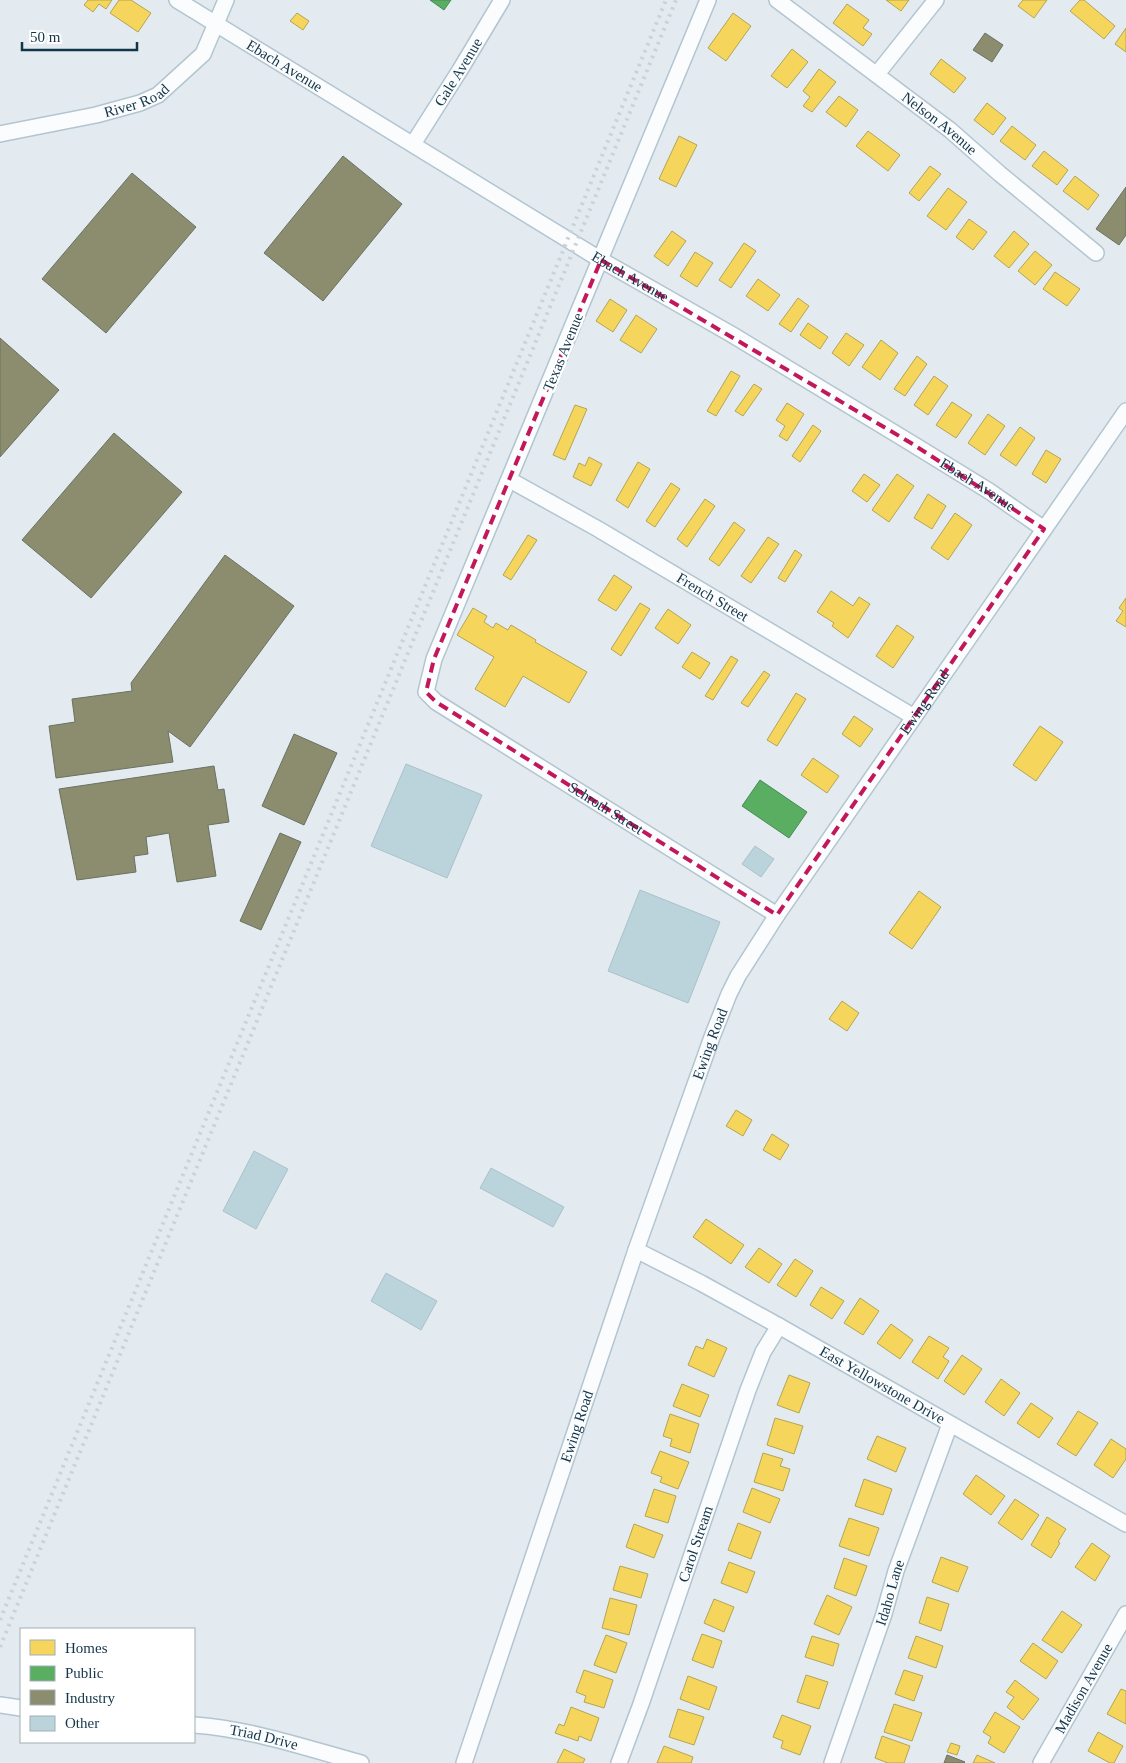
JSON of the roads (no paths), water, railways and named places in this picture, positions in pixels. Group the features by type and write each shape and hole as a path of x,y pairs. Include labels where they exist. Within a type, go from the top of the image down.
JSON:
{"street":[{"name":"Ebach Avenue","path":"177,0 601,260 731,334 989,491 1044,529"},
{"name":"River Road","path":"0,134 96,115 140,103 158,95 203,54 226,0"},
{"name":"Gale Avenue","path":"413,144 502,0"},
{"name":"Texas Avenue","path":"436,702 426,692 434,659 708,0"},
{"name":"Nelson Avenue","path":"777,0 950,130 1096,253"},
{"path":"877,74 936,0"},
{"name":"Ewing Road","path":"464,1763 636,1250 729,994 738,976 777,915 1126,411"},
{"name":"French Street","path":"510,480 606,534 914,717"},
{"name":"Schroth Street","path":"436,702 777,915"},
{"name":"East Yellowstone Drive","path":"636,1250 779,1326 1126,1524"},
{"name":"Carol Stream","path":"619,1763 641,1704 748,1390 763,1352 779,1326"},
{"name":"Idaho Lane","path":"832,1763 884,1614 896,1571 950,1424"},
{"name":"Madison Avenue","path":"1041,1763 1126,1614"},
{"path":"0,1705 20,1708"},
{"name":"Triad Drive","path":"195,1725 215,1726 275,1739 361,1763"}],"railway":[{"path":"0,1620 666,0"},
{"path":"0,1647 676,0"}]}
